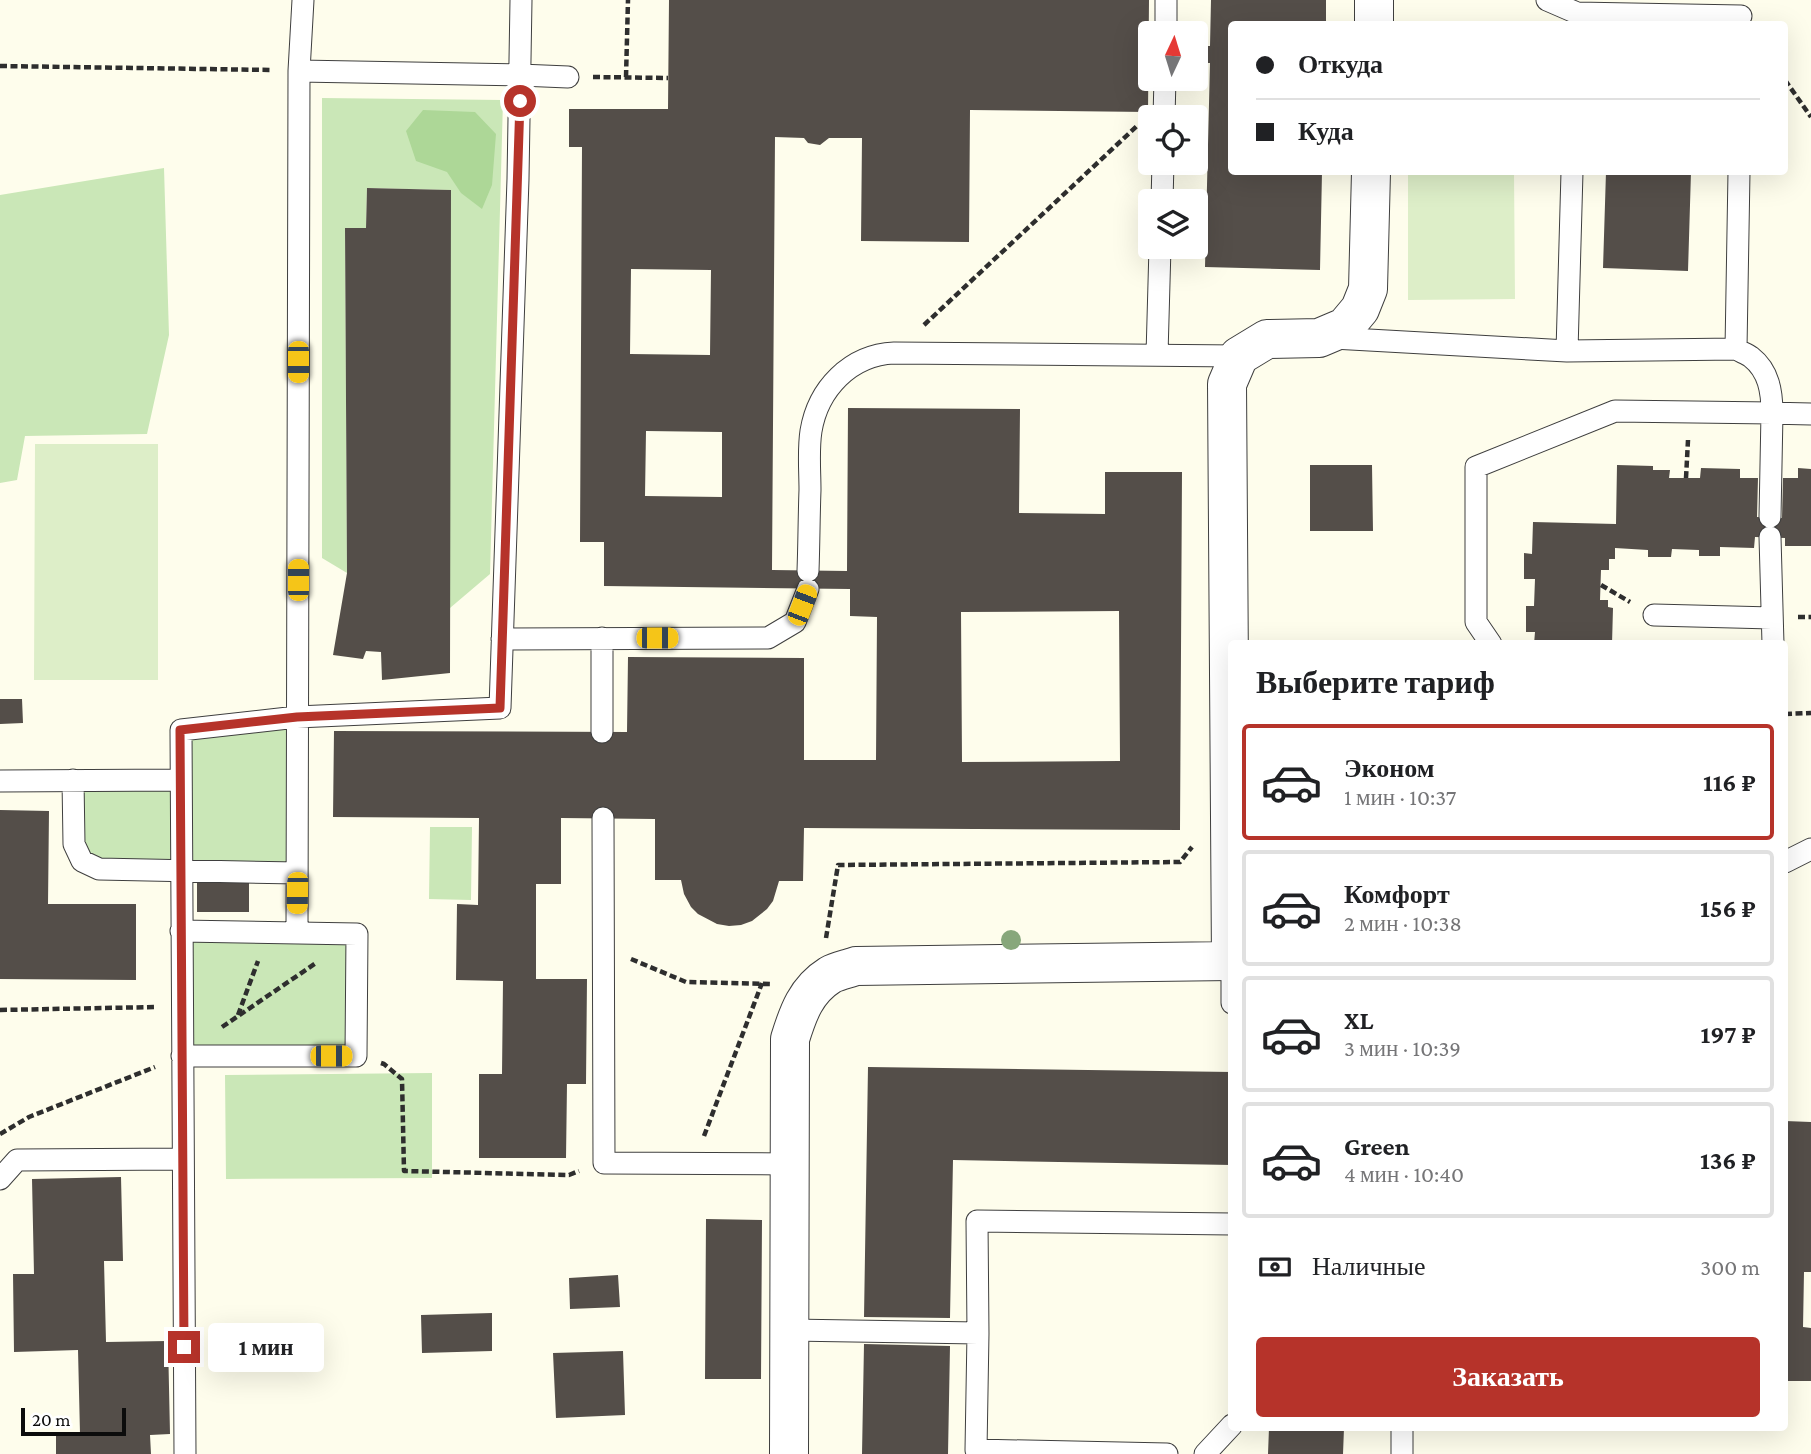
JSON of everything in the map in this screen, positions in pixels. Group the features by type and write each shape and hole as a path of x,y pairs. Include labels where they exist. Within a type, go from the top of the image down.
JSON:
{"street":[{"path":"1374,0 1374,21"},
{"path":"1229,640 1227,384 1239,356 1267,339 1319,338 1345,327 1360,309 1368,289 1371,175"},
{"path":"789,1454 790,1039 798,1011 810,991 831,975 856,966 1228,961"}],"lane":[{"path":"297,933 299,71 303,0"},
{"path":"185,1454 180,730 297,717 500,708 521,0"},
{"path":"1166,0 1166,21"},
{"path":"1547,0 1577,19 1742,13"},
{"path":"299,71 568,78"},
{"path":"1567,351 1572,175"},
{"path":"1736,349 1739,175"},
{"path":"1157,355 1160,259"},
{"path":"1319,338 1567,351 1736,349 1752,357 1765,373 1772,391 1770,527 1773,640"},
{"path":"502,639 768,638 795,622 808,580 811,431 819,404 833,380 856,364 894,353 1239,356"},
{"path":"1488,640 1476,622 1476,467 1615,411 1811,414"},
{"path":"1654,615 1772,618"},
{"path":"602,638 602,732"},
{"path":"73,780 74,844 82,860 99,869 297,873"},
{"path":"0,781 180,780"},
{"path":"603,818 604,1163 790,1164"},
{"path":"1788,860 1811,849"},
{"path":"181,931 357,934 356,1056 182,1056"},
{"path":"0,1179 17,1160 183,1159"},
{"path":"1167,1454 976,1450 977,1221 1228,1224"},
{"path":"790,1330 978,1332"},
{"path":"1205,1454 1228,1429"},
{"path":"1402,1431 1402,1454"}],"path":[{"path":"626,78 628,0"},
{"path":"0,66 299,71"},
{"path":"568,78 668,78"},
{"path":"1788,84 1811,117"},
{"path":"894,353 1138,132"},
{"path":"1686,478 1689,412"},
{"path":"1788,714 1811,713"},
{"path":"825,940 838,864 1180,862 1192,847"},
{"path":"238,1016 268,933"},
{"path":"603,947 686,982 762,983 779,987"},
{"path":"694,1163 762,983"},
{"path":"0,1010 182,1006"},
{"path":"356,1056 384,1064 402,1079 404,1171 569,1175 604,1163"}],"green space":[{"path":"322,98 503,100 490,574 450,608 450,190 367,188 366,228 345,229 347,573 322,558"},
{"path":"423,110 475,112 496,134 492,185 482,209 461,193 447,172 416,161 406,131"},
{"path":"164,168 169,335 147,434 25,436 17,480 0,483 0,195"},
{"path":"1408,175 1514,175 1515,299 1408,300"},
{"path":"35,444 158,444 158,680 34,680"},
{"path":"297,717 297,873 82,861 73,780 180,780 181,730"},
{"path":"430,827 472,827 471,900 429,899"},
{"path":"181,931 357,934 356,1056 182,1056"},
{"path":"432,1073 432,1178 226,1179 225,1075"}],"building":[{"path":"669,0 1149,0 1149,21 1138,21 1138,91 1148,91 1148,105 1138,105 1138,112 970,110 969,242 861,241 862,138 829,138 820,145 808,143 804,138 775,137 772,570 847,571 848,408 1020,409 1019,513 1105,514 1105,472 1182,472 1180,830 804,828 803,881 779,881 773,901 767,909 752,921 729,926 717,924 698,914 684,894 681,880 655,880 655,819 561,818 561,884 536,884 536,979 587,979 586,1084 567,1084 566,1158 479,1158 479,1074 502,1074 503,981 456,980 457,904 478,905 479,818 333,817 334,731 627,732 628,657 804,658 804,760 876,760 877,617 850,616 850,589 604,586 604,542 580,542 582,147 569,147 569,109 668,109","holes":["631,269 711,270 710,355 630,354","646,431 722,432 722,497 645,496","1119,611 1120,761 962,762 961,612"]},
{"path":"1211,0 1326,0 1326,21 1228,21 1228,175 1322,175 1320,270 1205,267 1205,259 1208,259 1208,46"},
{"path":"1606,175 1691,175 1688,271 1603,268"},
{"path":"367,188 451,190 450,673 382,680 381,652 366,651 363,659 333,655 347,573 345,228 366,228"},
{"path":"1310,465 1372,465 1373,531 1310,531"},
{"path":"1617,465 1653,466 1653,470 1670,470 1669,478 1700,478 1701,468 1740,469 1740,478 1758,478 1757,517 1782,518 1783,478 1798,478 1798,468 1811,469 1811,546 1785,546 1785,538 1755,537 1754,548 1720,547 1720,556 1699,556 1699,550 1672,549 1671,557 1648,557 1648,550 1615,548 1615,559 1609,559 1609,570 1601,570 1600,600 1608,600 1608,607 1613,608 1612,640 1534,640 1535,632 1526,632 1526,606 1534,606 1535,579 1524,579 1524,553 1532,554 1533,522 1616,524"},
{"path":"0,699 22,699 23,723 0,724"},
{"path":"0,810 49,811 48,904 136,904 136,980 0,979"},
{"path":"197,881 249,881 249,912 197,912"},
{"path":"868,1067 1228,1072 1228,1165 953,1160 950,1318 864,1317"},
{"path":"1788,1121 1811,1122 1811,1272 1804,1272 1803,1327 1811,1328 1811,1381 1788,1381"},
{"path":"121,1177 123,1261 104,1261 106,1342 168,1341 170,1434 150,1435 151,1454 56,1454 56,1434 80,1434 78,1350 14,1352 13,1274 34,1274 32,1179"},
{"path":"706,1219 762,1220 761,1379 705,1379"},
{"path":"618,1275 620,1307 570,1309 569,1278"},
{"path":"492,1313 492,1351 422,1353 421,1315"},
{"path":"864,1344 950,1346 948,1454 862,1454"},
{"path":"623,1351 625,1415 556,1418 553,1353"},
{"path":"1269,1431 1344,1431 1343,1454 1268,1454"}],"route":[{"path":"184,1347 180,730 297,717 500,708 520,101"}]}
